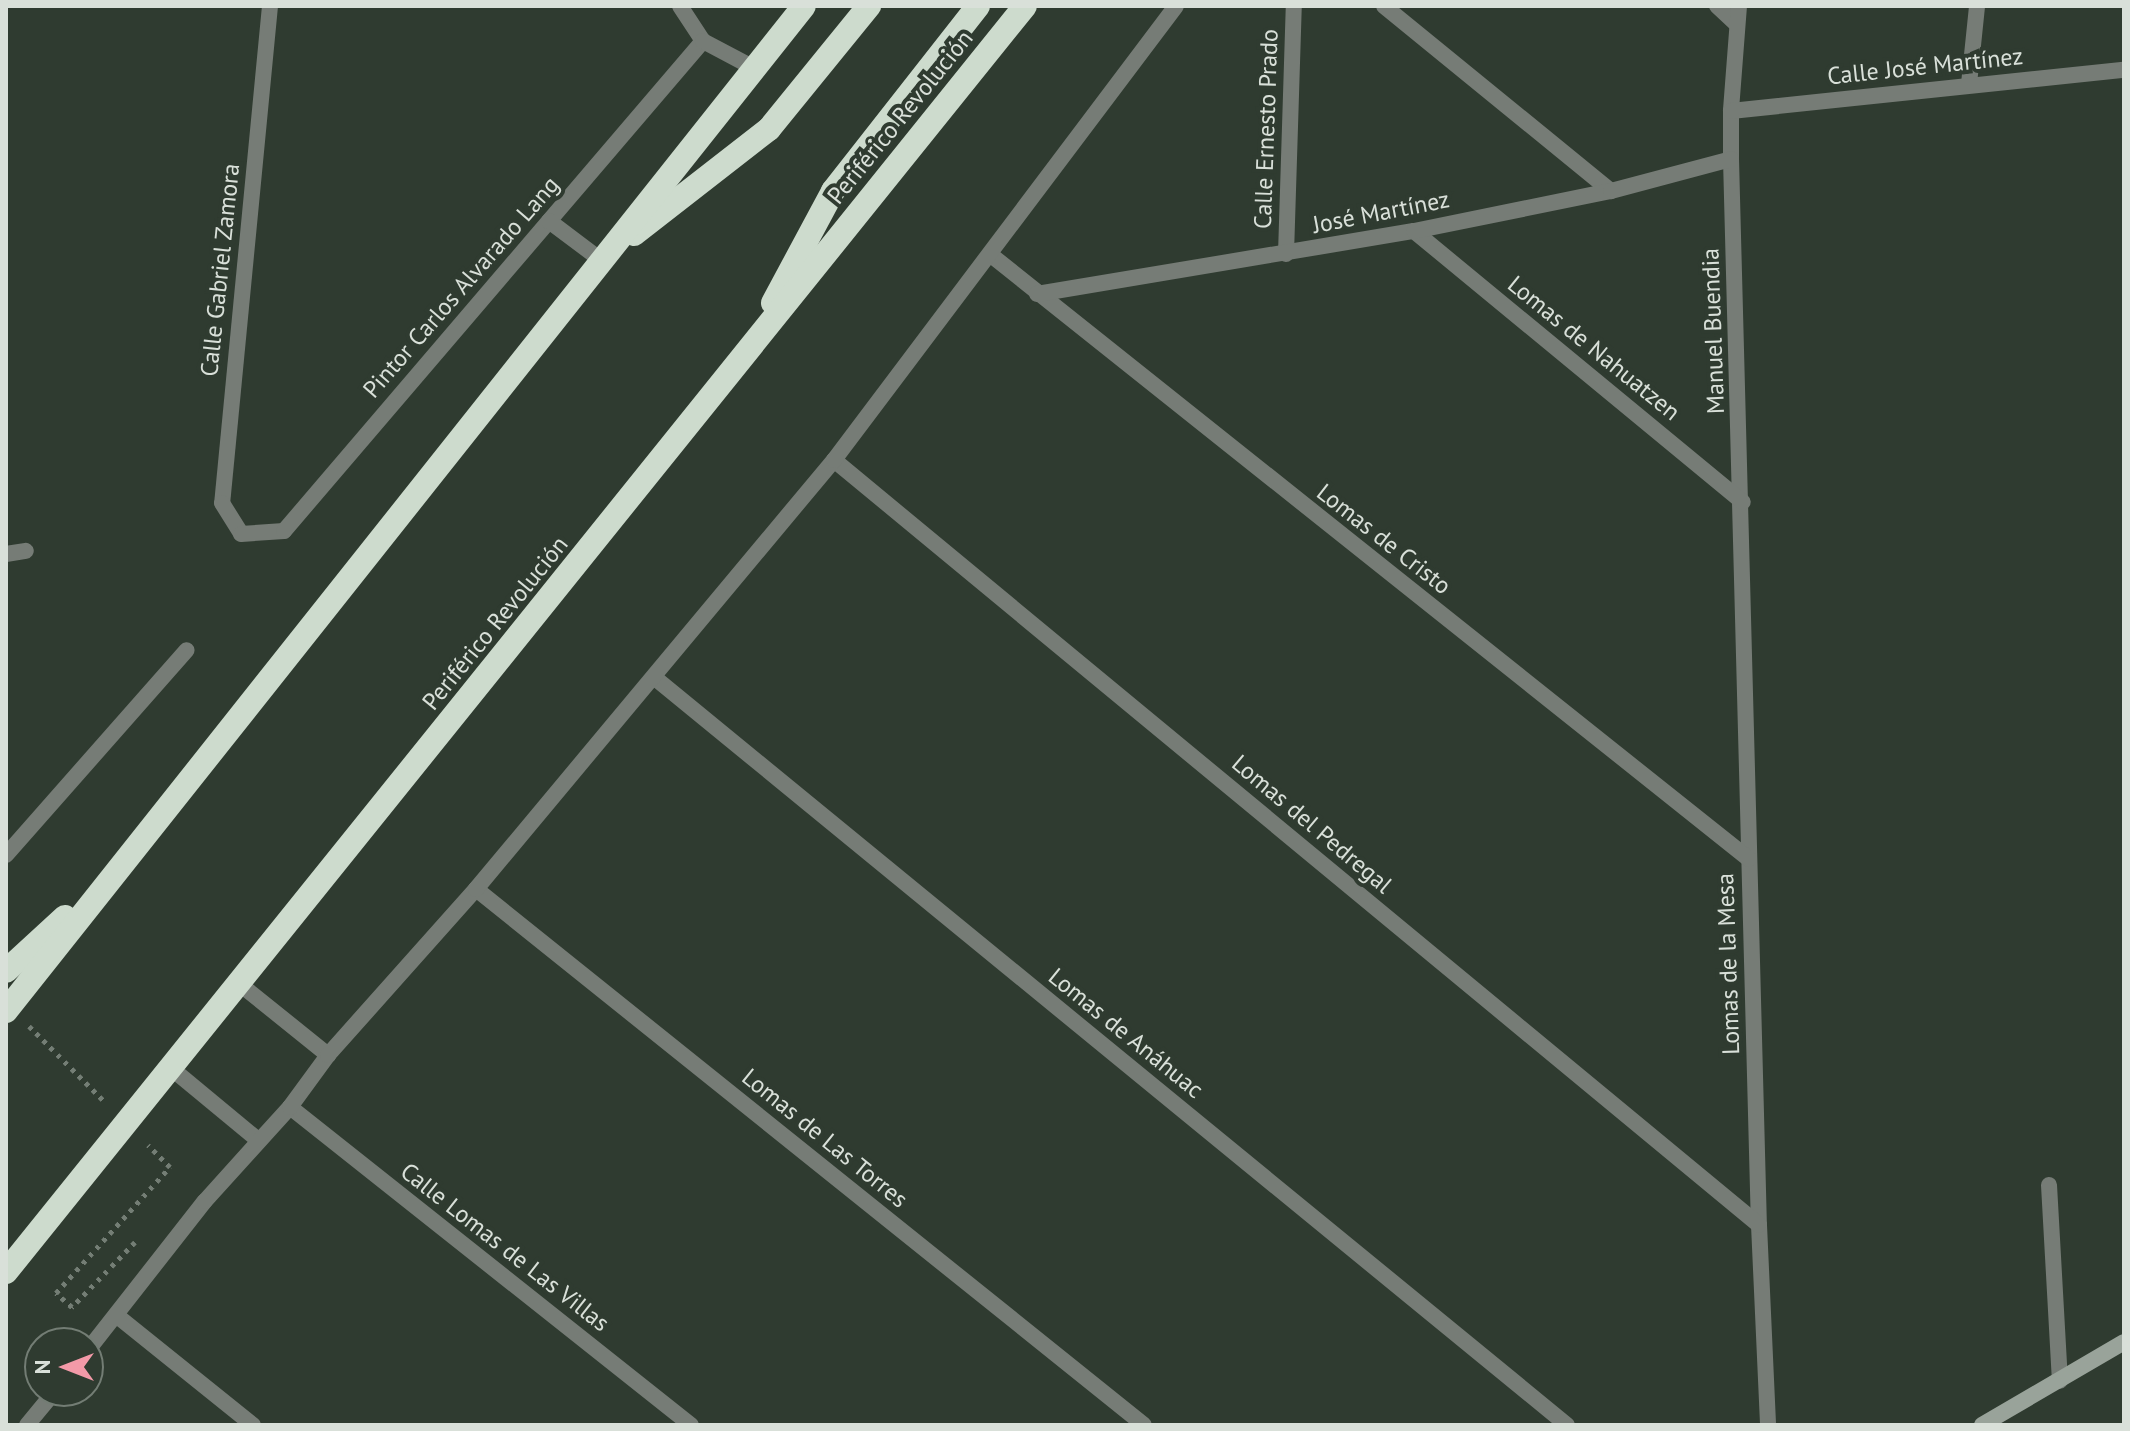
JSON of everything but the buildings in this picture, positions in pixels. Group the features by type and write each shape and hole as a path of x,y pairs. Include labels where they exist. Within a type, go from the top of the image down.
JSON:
{"highway":[{"path":"6,1011 804,6"},
{"path":"601,260 769,129 869,6"},
{"path":"746,354 833,191 978,6"},
{"name":"Periférico Revolución","path":"6,1272 241,985 1025,6"},
{"path":"6,971 117,869"}],"street":[{"name":"Calle Gabriel Zamora","path":"241,534 222,503 270,6"},
{"path":"680,6 703,41 754,68"},
{"path":"104,1330 258,1140 290,1107 328,1055 476,889 834,460 1176,6"},
{"name":"Calle Ernesto Prado","path":"1286,254 1294,6"},
{"path":"1384,6 1611,191"},
{"path":"1717,6 1736,24"},
{"name":"Manuel Buendia","path":"1739,6 1731,111 1731,159 1743,502"},
{"path":"1969,84 1977,6"},
{"name":"Pintor Carlos Alvarado Lang","path":"241,534 284,531 703,41"},
{"name":"Calle José Martínez","path":"1731,111 2124,70"},
{"name":"José Martínez","path":"1037,294 1414,231 1611,191 1731,159"},
{"path":"549,221 601,260"},
{"name":"Lomas de Nahuatzen","path":"1414,231 1743,502"},
{"name":"Lomas de Cristo","path":"991,255 1749,859"},
{"name":"Lomas del Pedregal","path":"834,460 1759,1225"},
{"name":"Lomas de la Mesa","path":"1743,502 1749,859 1768,1425"},
{"path":"6,554 26,551"},
{"path":"6,855 187,650"},
{"name":"Lomas de Anáhuac","path":"655,678 1567,1425"},
{"name":"Lomas de Las Torres","path":"476,889 1144,1425"},
{"path":"241,985 328,1055"},
{"path":"171,1068 258,1140"},
{"name":"Calle Lomas de Las Villas","path":"290,1107 691,1425"},
{"path":"2049,1185 2060,1381"},
{"path":"116,1315 253,1425"},
{"path":"1984,1424 2124,1342"},
{"path":"27,1425 42,1407"}]}
